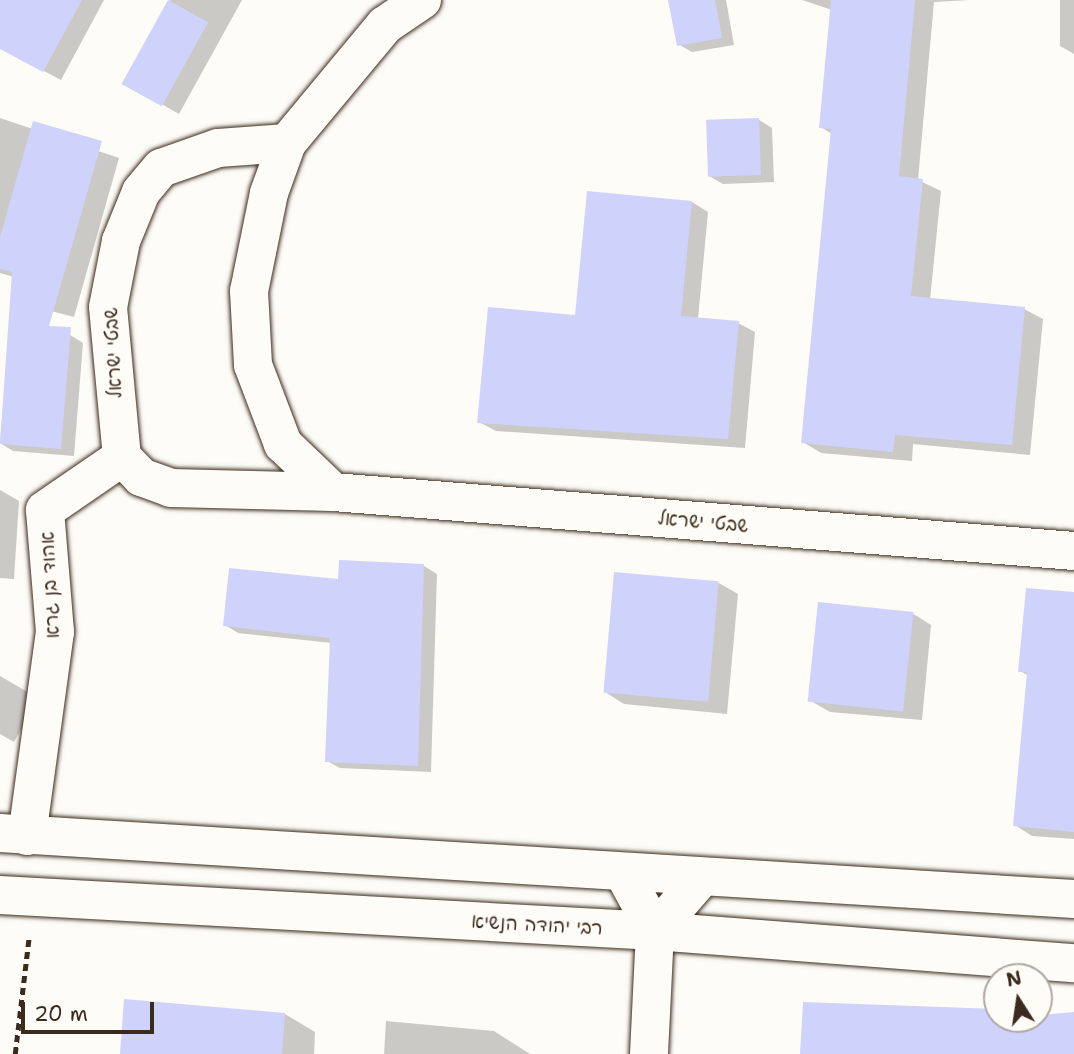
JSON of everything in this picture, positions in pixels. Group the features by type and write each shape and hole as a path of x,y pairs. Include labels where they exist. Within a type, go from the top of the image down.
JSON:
{"street":[{"path":"333,492 283,444 253,365 249,291 269,192 287,143 385,25 422,0"},
{"name":"שבטי ישראל","path":"287,143 218,148 161,168 141,192 121,241 108,307 122,457 141,477 171,488 333,492 1074,551"},
{"name":"אהוד בן גרא","path":"13,834 55,632 45,510 122,457"},
{"path":"13,834 1074,900"},
{"path":"624,872 655,931 649,1054"},
{"path":"655,931 702,877"},
{"name":"רבי יהודה הנשיא","path":"17,896 655,931 1074,963"}],"path":[{"path":"15,1054 17,896"}],"building":[{"path":"0,0 82,0 43,72 0,49"},
{"path":"168,0 208,22 162,106 121,84"},
{"path":"668,0 715,0 722,38 677,46"},
{"path":"831,0 915,0 899,176 923,179 911,296 1025,307 1012,445 895,435 893,452 801,443 831,129 819,128"},
{"path":"759,118 761,175 708,177 706,120"},
{"path":"33,121 102,141 49,326 71,327 61,449 0,444 12,272 0,269 0,237"},
{"path":"587,191 692,201 681,316 739,321 728,439 477,423 488,307 575,315"},
{"path":"339,560 424,564 418,766 325,762 330,638 223,626 229,568 338,579"},
{"path":"614,572 719,581 708,702 603,693"},
{"path":"1026,588 1074,592 1074,832 1013,826 1027,672 1018,672"},
{"path":"818,602 913,612 903,711 808,701"},
{"path":"124,999 285,1013 282,1054 120,1054"},
{"path":"803,1002 983,1008 983,1033 1053,1033 1053,1014 1074,1012 1074,1054 800,1054"}]}
